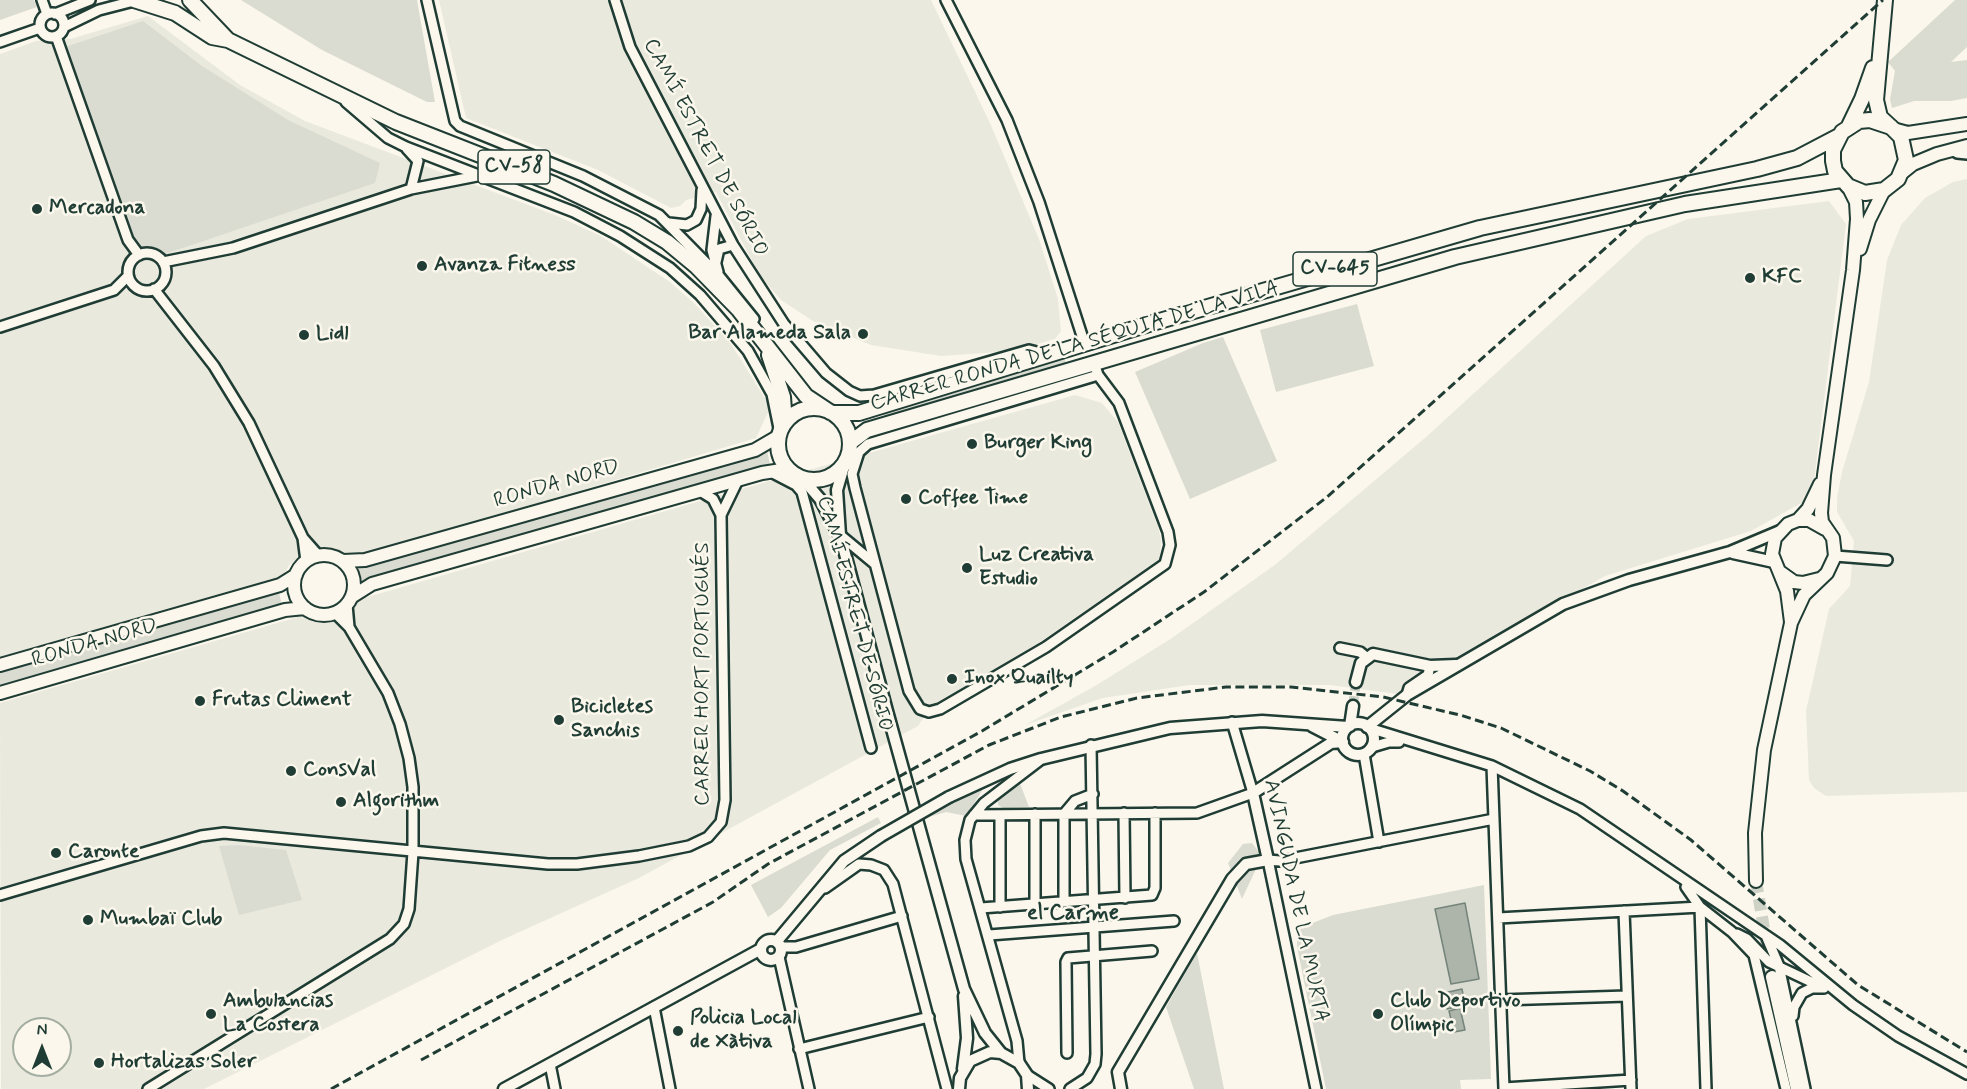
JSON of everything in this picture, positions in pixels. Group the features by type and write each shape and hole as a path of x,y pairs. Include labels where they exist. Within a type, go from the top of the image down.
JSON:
{"main road":[{"name":"CV-58","path":"134,0 175,13 212,37 228,40 396,122 554,184 634,222 667,242 696,266 728,298 806,396 831,412"},
{"path":"152,6 171,0"},
{"name":"CV-58","path":"190,0 228,40"},
{"path":"1885,0 1878,52 1876,100 1880,117 1892,128 1905,148 1903,171"},
{"path":"1756,881 1755,833 1764,750 1791,623 1804,595 1827,573 1835,556 1833,538 1822,522 1824,475 1853,270 1857,219 1856,202 1833,161 1833,150 1862,99 1878,52"},
{"name":"CV-645","path":"1844,131 1870,120 1908,133 1967,124"},
{"name":"CARRER RONDA DE LA SÉQUIA DE LA VILA","path":"831,412 859,413 1480,228 1757,169 1797,158 1844,131"},
{"path":"1853,270 1869,220 1884,190 1892,186 1903,171 1929,157 1967,146"},
{"name":"CARRER RONDA DE LA SÉQUIA DE LA VILA","path":"857,444 867,430 1096,369 1411,269 1525,240 1685,204 1844,183"},
{"name":"CV-645","path":"1844,183 1865,193 1884,190"},
{"name":"CV-58","path":"765,345 781,387 781,431"},
{"name":"CV-645","path":"781,431 802,410 823,409 831,412"},
{"path":"781,431 781,459 788,469 802,478 825,479 844,466 850,451 857,444 842,420 831,412"},
{"name":"RONDA NORD","path":"343,561 365,560 755,450 781,431"},
{"path":"312,558 296,575 295,593 305,609 325,615 335,613 372,584 700,490 788,469"},
{"path":"1791,623 1787,591 1776,567 1772,546 1780,531 1798,520 1808,509 1824,475"},
{"path":"1798,520 1809,520 1827,530"},
{"name":"CV-645","path":"312,558 327,555 343,561"},
{"path":"343,561 354,577 350,601"},
{"path":"1776,567 1786,578 1803,583 1820,578"},
{"name":"RONDA NORD","path":"0,665 280,585 296,575"},
{"name":"RONDA NORD","path":"0,693 285,610 305,609"},
{"path":"1775,972 1797,1089"}],"street":[{"path":"42,0 51,14 62,18 64,27"},
{"path":"40,28 42,18 90,0"},
{"path":"40,28 48,36 56,36 64,27 99,10 134,0"},
{"path":"427,0 451,109 460,126 583,176 644,206 669,223 720,277 759,325 779,360"},
{"name":"CAMÍ ESTRET DE SÓRIO","path":"615,0 630,47 716,216 774,308"},
{"path":"946,0 1006,120 1045,220 1085,345"},
{"path":"0,42 40,28"},
{"path":"56,36 128,240 140,255"},
{"path":"338,95 388,138 479,176 543,199 600,225 642,249 684,279 733,332 760,370 772,394 781,431"},
{"path":"406,147 418,161 411,189"},
{"path":"1953,150 1967,154"},
{"path":"163,262 232,248 411,189 479,176"},
{"path":"669,223 687,225 696,220 701,209 702,188"},
{"path":"716,216 712,245 715,265 720,277"},
{"path":"715,265 719,249 733,245"},
{"path":"0,327 114,290 128,276 130,263 140,255 152,254 163,262 166,274 164,280 154,290 148,291 135,287 128,276"},
{"path":"154,290 214,366 249,423 312,558"},
{"name":"CARRER RONDA DE LA SÉQUIA DE LA VILA","path":"774,308 806,352 826,373 849,391 860,396 873,395 1029,350 1051,356"},
{"name":"CAMÍ ESTRET DE SÓRIO","path":"857,444 859,452 852,474 909,691 915,705 924,711 940,710 1046,647 1152,574 1167,559 1170,545 1168,532 1119,402 1096,369"},
{"name":"CARRER RONDA DE LA SÉQUIA DE LA VILA","path":"857,444 915,431 1096,369"},
{"path":"894,422 915,431"},
{"path":"844,466 837,490 841,538 964,989 985,1032 1001,1053 1019,1063 1027,1075 1049,1089"},
{"name":"CAMÍ ESTRET DE SÓRIO","path":"771,472 798,486 802,492 871,748"},
{"path":"802,478 820,500 841,538 875,564"},
{"name":"CARRER HORT PORTUGUÉS","path":"721,515 738,480"},
{"name":"CARRER HORT PORTUGUÉS","path":"413,852 525,862 577,864 666,851 697,843 715,831 721,822 725,800 721,515 713,499 700,490"},
{"path":"1368,728 1407,695 1563,604 1592,591 1730,552 1780,531"},
{"path":"1730,552 1776,567"},
{"path":"1835,556 1887,560"},
{"path":"349,627 350,601"},
{"path":"148,1089 400,930 409,909 413,852 413,787 405,741 388,693 349,627 335,613"},
{"path":"1340,648 1360,652 1365,657"},
{"path":"1356,682 1360,663 1365,657 1373,654 1430,666 1460,665"},
{"path":"1407,695 1409,688 1428,675 1430,666"},
{"path":"1343,742 1343,734 1349,727 1353,706"},
{"path":"761,949 766,958 772,960 816,895 844,861 881,836 949,797 1000,773 1091,745 1170,728 1232,722 1303,723 1349,727 1359,724 1407,742 1492,766 1580,809 1766,936 1853,1005"},
{"name":"AVINGUDA DE LA MURTA","path":"1232,722 1253,793 1317,1089"},
{"path":"1303,723 1343,742 1350,753 1368,751 1389,742 1407,742"},
{"path":"1368,728 1374,737 1368,751 1379,842"},
{"path":"974,815 1197,813 1253,793 1330,743 1343,742"},
{"path":"1070,1089 1082,1083 1095,1064 1095,900 1091,745"},
{"path":"1019,1063 1017,1041 964,850 967,828 974,815 989,798 1041,759"},
{"path":"1492,766 1504,1088 1631,1084 1624,911"},
{"path":"1064,902 1064,814 1075,801 1093,794"},
{"path":"1124,813 1125,898"},
{"path":"981,908 1125,898 1153,893 1155,813"},
{"path":"1035,814 1035,904"},
{"path":"1000,815 1000,907"},
{"path":"1121,1089 1118,1072 1232,879 1246,864 1268,860 1280,861 1494,819"},
{"path":"0,895 201,836 224,833 413,852"},
{"path":"816,895 850,868 859,864 871,865 884,870 893,884 941,1059 947,1089"},
{"path":"1679,878 1700,907 1732,932 1751,951 1758,966 1786,1089"},
{"path":"1498,918 1700,907"},
{"path":"1700,907 1706,1089"},
{"path":"504,1089 761,949 767,940 779,948 796,947 902,916"},
{"path":"989,935 1174,921"},
{"path":"1732,932 1747,939 1769,962 1775,972 1824,988 1918,1048 1967,1074"},
{"path":"1766,936 1793,1030 1805,1089"},
{"path":"779,948 809,1089"},
{"path":"1067,1053 1066,962 1072,956 1152,951"},
{"path":"1793,1030 1794,1007 1799,996 1812,988 1824,988"},
{"path":"959,1088 967,1038 964,989"},
{"path":"1500,1000 1627,996"},
{"path":"654,1008 670,1089"},
{"path":"799,1049 929,1017"},
{"path":"963,1070 980,1055 1001,1053"},
{"path":"941,1059 951,1080 959,1088"},
{"path":"550,1064 555,1089"},
{"path":"1027,1075 1029,1089"}],"shaded area":[{"path":"0,0 34,0 37,7 0,20"},
{"path":"241,0 417,0 435,102 427,102 322,50"},
{"path":"439,0 931,0 990,123 1039,239 1058,299 1061,331 1055,339 1013,351 941,356 871,345 813,321 781,300 760,276 716,192 686,200 680,206 671,208 598,170 466,118"},
{"path":"1955,0 1967,0 1967,47 1951,62 1967,60 1967,98 1951,101 1914,101 1892,108 1890,99 1895,71 1888,62"},
{"path":"148,16 240,85 305,121 555,215 601,236 670,282 694,303 731,344 766,400 770,408 756,438 351,559 325,547 309,551 289,565 282,578 0,659 0,54 36,41 70,39"},
{"path":"143,21 202,66 288,120 380,163 375,183 159,256 149,256 139,249 62,48"},
{"path":"1967,179 1967,792 1826,796 1814,788 1809,780 1806,711 1829,609 1850,586 1854,541 1837,512 1837,498 1842,472 1869,382 1887,260 1901,225 1925,198 1953,182"},
{"path":"1829,201 1846,224 1812,497 1751,531 1605,576 1397,694 1330,685 1190,685 1103,698 1025,725 1095,686 1172,638 1276,564 1426,437 1646,236 1688,219"},
{"path":"1357,304 1374,366 1276,392 1260,330"},
{"path":"1223,337 1277,461 1190,499 1135,372 1203,343"},
{"path":"1064,357 1067,366 886,419 883,411"},
{"path":"1075,395 1102,403 1118,422 1161,540 1160,559 1037,644 930,708 918,726 639,878 504,939 204,1089 1,1089 0,703"},
{"path":"767,450 770,465 363,584 358,567"},
{"path":"278,589 282,605 0,687 0,671"},
{"path":"1019,781 1029,807 1003,808 998,805 998,796"},
{"path":"985,786 966,816 946,812 929,817"},
{"path":"878,817 881,823 830,850 781,908 768,917 751,885"},
{"path":"1252,843 1262,856 1242,899 1228,863 1243,844"},
{"path":"239,845 286,850 302,900 239,915 219,846"},
{"name":"Club Deportivo Olímpic","path":"1484,885 1491,1079 1460,1080 1461,1089 1326,1089 1297,947 1297,929 1333,915"},
{"path":"1465,903 1479,979 1451,984 1435,909"},
{"path":"1197,953 1224,1089 1194,1089 1166,1007"},
{"path":"1462,989 1465,1005 1447,1009 1444,993"},
{"path":"1460,1008 1465,1030 1454,1032 1449,1011"}],"tunnel":[{"path":"1353,706 1356,682"},
{"path":"1756,881 1772,977"}],"railway":[{"path":"331,1089 982,731 1113,652 1204,592 1327,497 1883,0"},
{"path":"421,1060 713,902 768,864 989,745 1061,717 1137,698 1226,687 1291,687 1383,697 1460,715 1501,728 1590,771 1623,791 1691,840 1858,985 1967,1052"}],"place":[{"name":"Mercadona","path":"37,209"},
{"name":"Avanza Fitness","path":"422,266"},
{"name":"KFC","path":"1750,278"},
{"name":"Bar Alameda Sala","path":"863,334"},
{"name":"Lidl","path":"304,335"},
{"name":"Burger King","path":"972,444"},
{"name":"Coffee Time","path":"906,499"},
{"name":"Luz Creativa Estudio","path":"967,568"},
{"name":"Inox Quailty","path":"952,679"},
{"name":"Frutas Climent","path":"200,701"},
{"name":"Bicicletes Sanchis","path":"559,720"},
{"name":"ConsVal","path":"291,771"},
{"name":"Algorithm","path":"341,802"},
{"name":"Caronte","path":"56,853"},
{"name":"Mumbaï Club","path":"88,920"},
{"name":"Ambulancias La Costera","path":"211,1014"},
{"name":"Club Deportivo Olímpic","path":"1378,1014"},
{"name":"Policia Local de Xàtiva","path":"678,1031"},
{"name":"Hortalizas Soler","path":"99,1063"}],"district":[{"name":"el Carme","path":"1073,914"}]}
